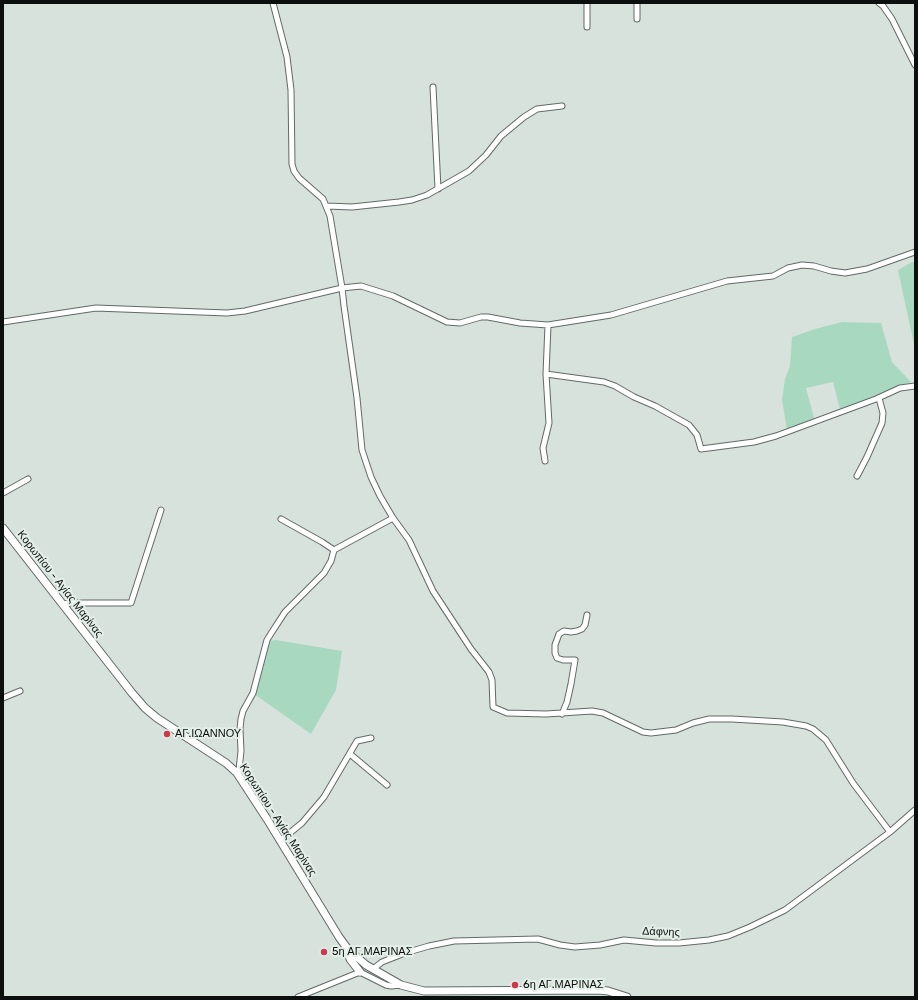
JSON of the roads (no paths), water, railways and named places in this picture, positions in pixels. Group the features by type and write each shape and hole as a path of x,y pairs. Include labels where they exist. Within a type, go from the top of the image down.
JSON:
{"main road":[{"name":"Κορωπίου - Αγίας Μαρίνας","path":"3,528 145,708 157,718 226,763 237,773 346,948 360,960 401,985 424,991 608,991 627,997"},
{"path":"346,948 350,959 360,972"}],"street":[{"path":"273,3 287,57 290,84 292,164 294,172 323,198 330,216 342,288 357,398 362,450 380,496 393,518 409,540 433,591 471,649 489,672 492,680 494,707 507,713 603,713 643,732 651,733 676,730 693,723 709,719 775,722 806,726 813,729 826,740 853,783 890,832"},
{"path":"587,3 587,27"},
{"path":"637,3 637,19"},
{"path":"879,3 883,6 892,20 915,65"},
{"path":"433,86 438,189"},
{"path":"327,206 352,207 412,200 427,195 469,171 501,136 524,117 537,110 562,106"},
{"path":"3,322 96,308 227,313 245,311 342,288 361,286 392,296 446,322 460,323 488,316 520,323 548,325 611,315 727,281 773,276 788,268 802,265 814,266 845,274 867,269 915,252"},
{"path":"545,461 543,448 549,422 546,374 548,325"},
{"path":"546,374 604,382 655,406 689,425 697,435 701,448 754,442 769,438 879,398 900,388 915,386"},
{"path":"857,476 882,423 883,413 879,398"},
{"path":"3,494 28,479"},
{"path":"62,604 78,602 131,603 161,510"},
{"path":"281,518 334,550"},
{"path":"237,773 239,770 241,750 241,719 243,711 253,693 267,640 285,612 324,573 331,562 334,550 393,518"},
{"path":"562,714 567,702 575,660 562,660 558,658 555,653 555,645 559,634 564,631 571,632 582,628 585,625 587,615"},
{"path":"3,698 20,691"},
{"path":"280,841 302,823 324,798 357,741 371,738"},
{"path":"350,754 387,785"},
{"name":"Δάφνης","path":"373,969 382,962 405,953 454,941 538,939 560,945 575,947 600,945 624,940 656,943 679,943 709,940 728,936 785,910 890,832 915,810"},
{"path":"298,997 360,972 391,986 401,985"}],"place":[{"name":"ΑΓ.ΙΩΑΝΝΟΥ","path":"167,734"},
{"name":"5η ΑΓ.ΜΑΡΙΝΑΣ","path":"324,952"},
{"name":"6η ΑΓ.ΜΑΡΙΝΑΣ","path":"515,985"}]}
